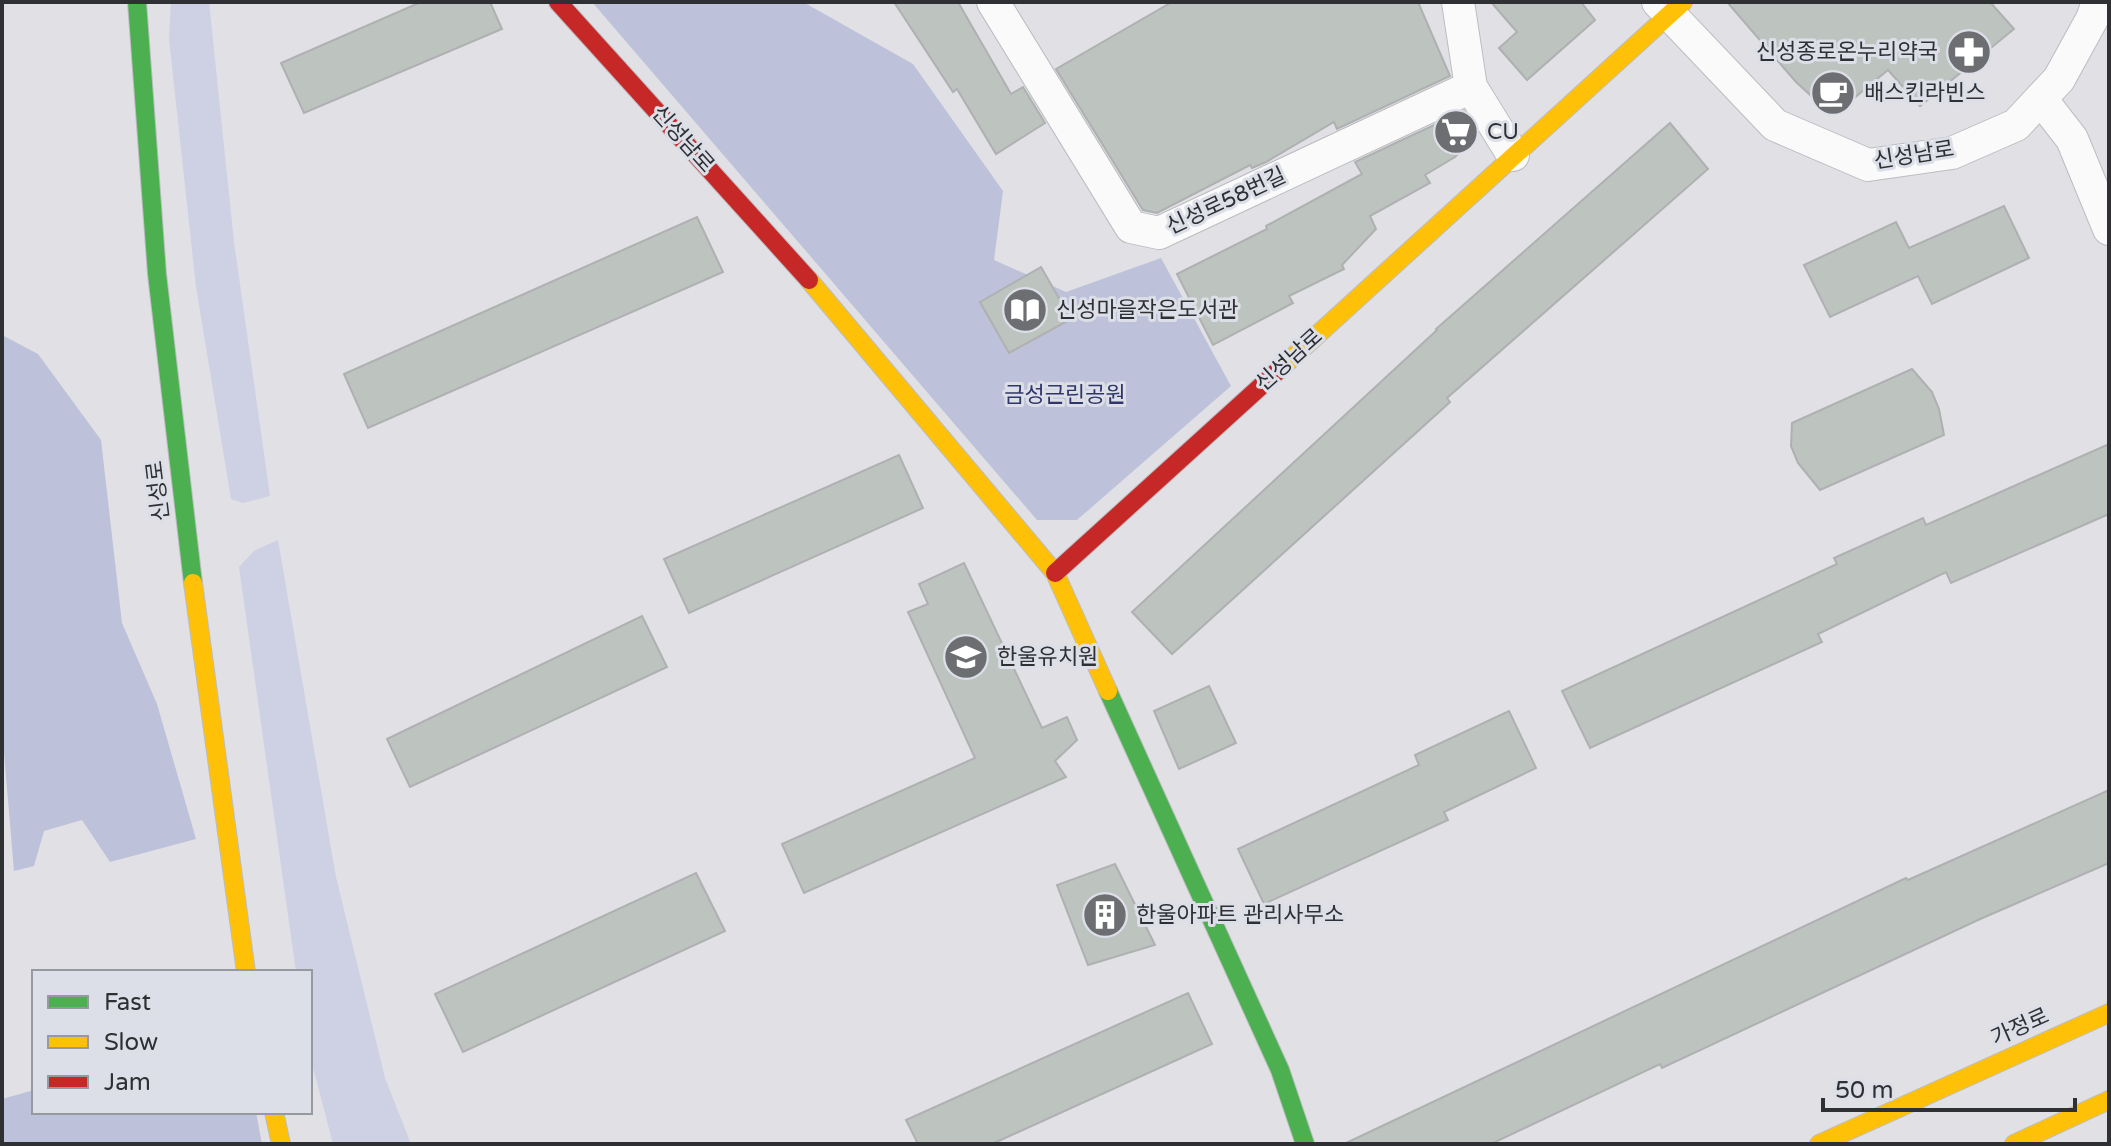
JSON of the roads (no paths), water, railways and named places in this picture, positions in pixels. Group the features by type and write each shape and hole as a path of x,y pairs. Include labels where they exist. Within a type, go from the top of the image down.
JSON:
{"street":[{"name":"신성로","path":"137,2 161,305 201,656 246,970"},
{"name":"신성남로","path":"558,2 774,239 1055,573 1513,155 1670,6 1775,125 1868,165 1952,153 2016,125 2059,79 2098,2"},
{"name":"신성로58번길","path":"993,2 1131,227 1159,233 1471,87"},
{"path":"1458,2 1471,87 1513,155"},
{"path":"2041,99 2072,139 2109,229"},
{"path":"1055,573 1280,1070 1305,1144"},
{"name":"가정로","path":"1819,1144 2109,1013"},
{"path":"2014,1144 2109,1100"},
{"path":"274,1114 281,1144"}],"place":[{"name":"신성종로온누리약국","path":"1969,52"},
{"name":"배스킨라빈스","path":"1833,93"},
{"name":"CU","path":"1456,132"},
{"name":"신성마을작은도서관","path":"1025,310"},
{"name":"한울유치원","path":"966,657"},
{"name":"한울아파트 관리사무소","path":"1105,915"}],"park label":[{"name":"금성근린공원","path":"1065,395"}]}
